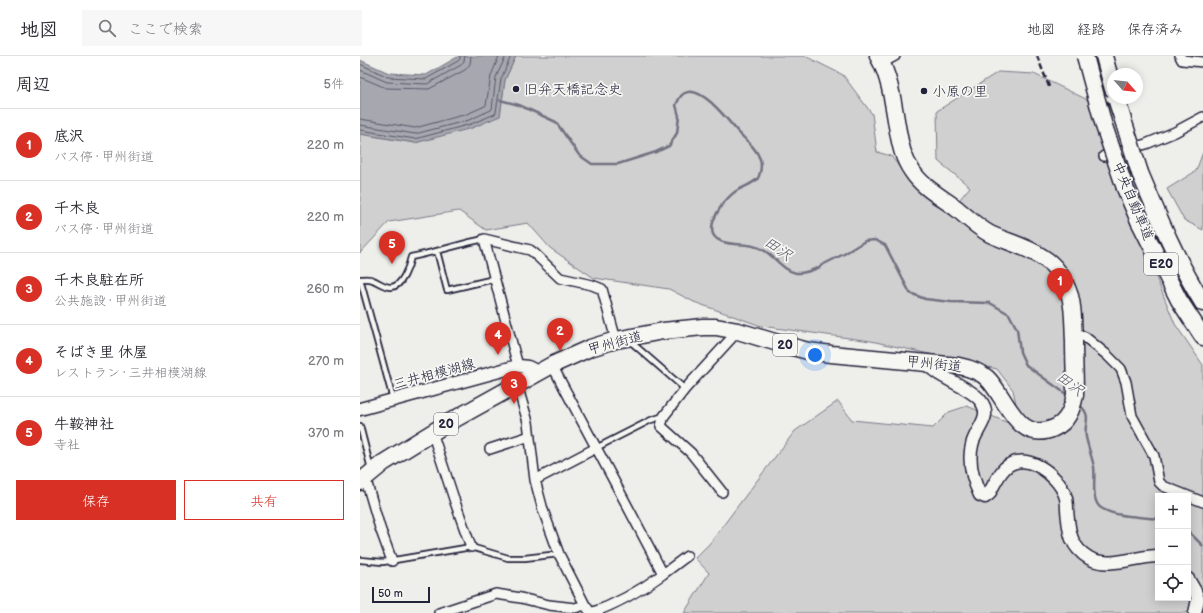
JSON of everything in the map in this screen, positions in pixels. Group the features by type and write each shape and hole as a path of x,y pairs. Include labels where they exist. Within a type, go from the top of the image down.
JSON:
{"highway":[{"name":"中央自動車道","path":"1085,56 1104,126 1125,188 1139,221 1179,300 1203,337"},
{"path":"1104,56 1107,68"},
{"name":"甲州街道","path":"365,477 383,463 432,432 552,365 590,348 621,339 703,327 738,332 808,351 970,368 987,378 1016,420 1028,428 1034,430 1046,430 1057,426 1068,418 1075,396 1074,335 1070,296 1064,281 1050,263 1032,251 990,234 980,228 929,189 912,173 901,148 885,58"},
{"name":"中央自動車道","path":"1118,104 1140,173 1164,231 1203,303"}],"main road":[{"path":"924,362 938,373 975,394 985,409 985,417 972,444 970,455 972,473 980,495 985,497 989,494 1005,468 1013,462 1022,461 1032,463 1050,474 1060,485 1066,496 1071,539 1079,550 1087,557 1096,561 1114,562 1155,556"},
{"path":"518,366 526,366 537,373"},
{"name":"三井相模湖線","path":"360,409 518,366"},
{"path":"1191,584 1198,599 1195,613"}],"street":[{"path":"1180,56 1182,60 1203,62"},
{"path":"1104,156 1146,144 1203,118"},
{"path":"518,366 484,239 530,250 560,278 598,286 602,289 621,339"},
{"path":"722,492 691,453 661,426 664,416 685,389 738,332"},
{"path":"1074,335 1085,337 1121,369 1126,382 1132,416 1154,456 1159,482 1163,486 1203,502"},
{"path":"552,365 664,574"},
{"path":"517,385 528,422 535,480 543,510 558,554 585,605 591,613 604,609 644,588 687,556"},
{"path":"432,432 471,547"},
{"path":"490,449 530,436"},
{"path":"535,480 596,448"},
{"path":"365,477 380,528 392,560"},
{"path":"438,613 461,609 496,594 555,606 575,608 585,605"}],"lane":[{"path":"394,400 360,279 371,279 389,287 393,287 397,285 408,272 411,257 484,239"},
{"path":"437,251 447,290 494,279"},
{"path":"621,339 685,389"},
{"path":"596,448 651,420 664,416"},
{"path":"360,426 365,477"},
{"path":"360,560 383,562 471,547 508,558 525,558 558,554"}],"shaded area":[{"path":"516,56 805,56 843,75 872,114 877,152 891,156 909,179 949,212 970,187 938,161 937,111 998,72 1034,74 1090,101 1119,194 1151,265 1175,324 1203,365 1203,613 684,613 709,573 695,558 710,543 795,431 838,401 852,420 933,428 949,412 967,406 1011,424 1018,413 1013,390 997,369 871,341 761,326 694,302 669,289 594,278 550,248 528,223 486,230 459,211 389,222 360,253 360,134 415,143 500,116 505,80"},
{"path":"1203,152 1203,230 1184,220 1167,189 1196,171"}],"water":[{"path":"459,56 516,56 505,80 500,116 472,128 415,143 360,134 360,60 389,73 426,75"}],"waterway":[{"name":"田沢","path":"500,100 519,105 556,122 579,155 592,164 618,164 656,152 669,146 677,133 679,116 676,105 679,99 682,95 688,92 694,92 701,95 709,100 751,145 756,151 761,165 757,180 732,194 717,213 712,229 713,235 717,239 728,243 748,245 759,248 765,251 785,268 796,273 808,272 820,267 865,241 875,240 885,245 910,293 925,299 951,302 990,303 1009,314 1017,329 1020,352 1026,365 1070,397"},
{"name":"田沢","path":"1078,404 1083,408 1087,416 1085,432 1094,467 1094,494 1098,504 1101,508 1114,514 1155,519"},
{"name":"田沢","path":"1191,534 1203,546"}],"railway":[{"path":"1037,56 1050,89"}],"place":[{"name":"旧弁天橋記念史","path":"516,89"},
{"name":"小原の里","path":"924,91"},
{"name":"牛鞍神社","path":"392,264"},
{"name":"底沢","path":"1060,301"},
{"name":"千木良","path":"560,351"},
{"name":"そばき里 休屋","path":"498,355"},
{"name":"千木良駐在所","path":"514,404"}]}
